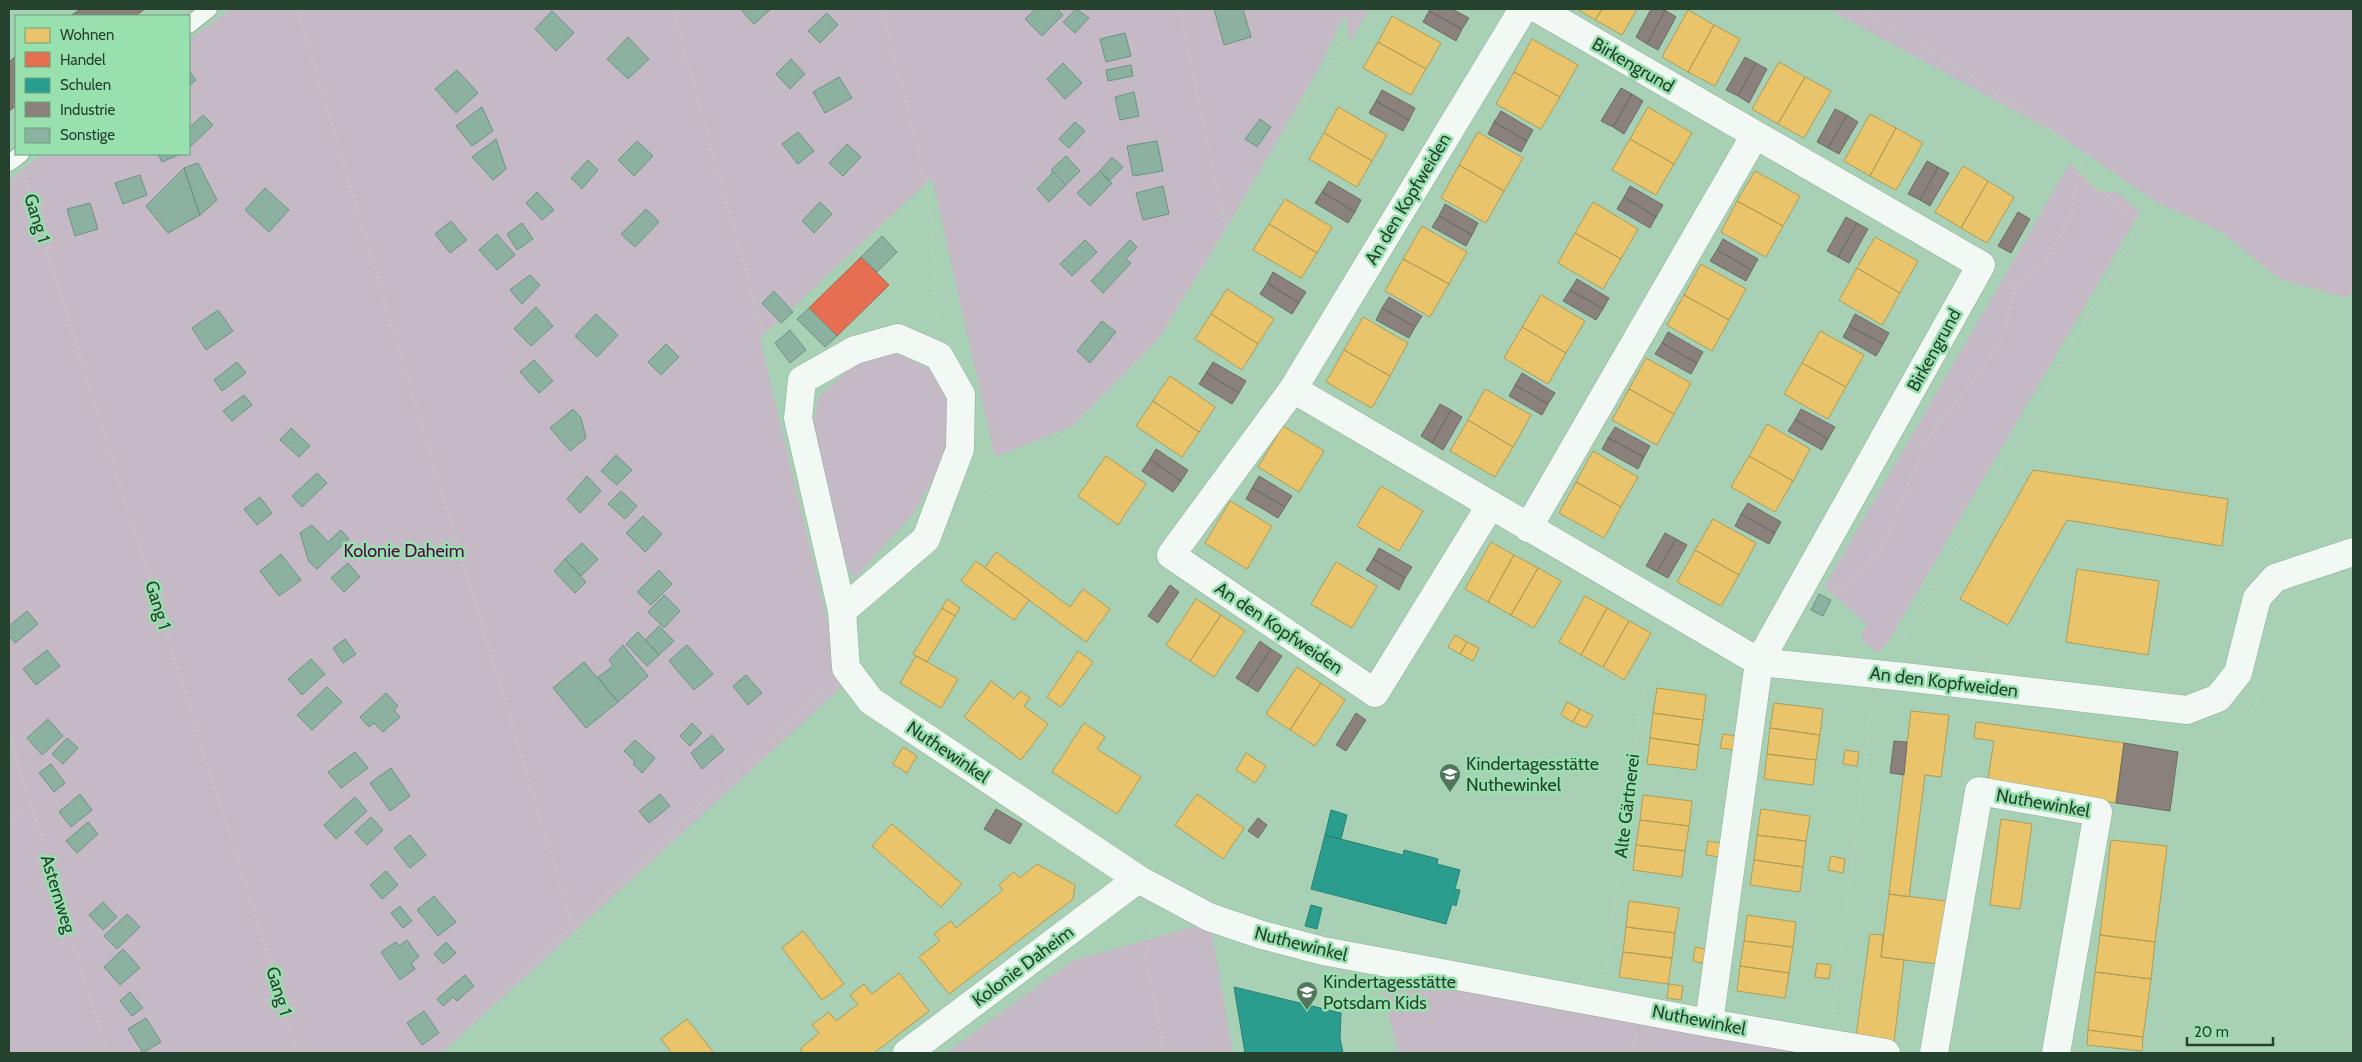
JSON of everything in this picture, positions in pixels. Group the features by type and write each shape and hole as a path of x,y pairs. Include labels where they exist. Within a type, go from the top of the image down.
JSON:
{"street":[{"name":"An den Kopfweiden","path":"1490,506 1375,694 1171,555 1293,390 1523,9"},
{"name":"Birkengrund","path":"1538,9 1981,265 1759,662"},
{"path":"1528,528 1755,135"},
{"path":"842,611 926,539 960,448 961,394 939,356 898,338 855,350 802,380 798,418 842,611 846,668"},
{"name":"An den Kopfweiden","path":"1293,390 1683,620 1759,662 2186,710 2218,698 2238,673 2257,598 2276,578 2353,552"},
{"path":"1709,1023 1759,662"},
{"name":"Nuthewinkel","path":"846,668 872,701 1148,885 1209,917 1262,935 1323,951 1709,1023 1886,1053"},
{"name":"Nuthewinkel","path":"1934,1053 1980,791 2098,812 2056,1053"},
{"name":"Kolonie Daheim","path":"907,1053 1148,885"}],"lane":[{"path":"190,24 209,9"}],"path":[{"path":"297,9 574,928 664,1053"},
{"path":"673,9 768,352 802,380"},
{"path":"882,9 930,199 939,356"},
{"path":"1180,9 1225,230"},
{"path":"965,511 1028,465 1074,425 1160,337 1363,9"},
{"path":"1860,9 1947,60 2059,135 2083,164 2091,182 2140,224 2195,235"},
{"name":"Gang 1","path":"16,158 298,1053"},
{"path":"1808,574 1823,582 1845,588 1884,545 1918,463 1934,430 1980,372 2001,340 2016,288 2045,261 2071,219 2075,185 2083,164"},
{"path":"1830,1044 1872,696 2140,224"},
{"name":"Alte Gärtnerei","path":"1601,1002 1634,750 1644,689 1683,620"},
{"path":"439,1053 574,928 846,668"},
{"path":"1642,701 1655,703"},
{"path":"1638,726 1651,729"},
{"name":"Asternweg","path":"9,734 107,1053"},
{"path":"1634,750 1648,751"},
{"path":"1627,807 1641,810"},
{"path":"9,818 32,810"},
{"path":"1624,832 1637,835"},
{"path":"1620,858 1634,860"},
{"path":"1148,885 1146,958 1164,1053"},
{"path":"1613,914 1628,915"},
{"path":"1610,939 1624,941"},
{"path":"1607,961 1621,964"}],"green space":[{"name":"Kolonie Daheim","path":"230,9 1369,9 1350,43 1345,13 1319,68 1225,230 1160,337 1074,425 995,457 932,178 760,338 843,686 442,1053 9,1053 9,180 42,155 190,155 190,39"},
{"path":"1828,9 2353,9 2353,288 2348,298 2280,279 2220,231 2156,202 2059,135"},
{"path":"2070,163 2098,191 2118,193 2141,213 2132,225 1888,642 1878,653 1863,641 1862,631 1868,625 1824,587"},
{"path":"889,351 929,368 947,398 946,456 914,513 854,579 834,535 811,434 819,396 857,363"},
{"path":"1210,922 1233,1053 946,1053 1072,961"},
{"path":"1377,968 1828,1053 1398,1053"}],"building: Wohnen":[{"path":"1577,9 1602,9 1595,20"},
{"path":"1602,9 1637,9 1622,35 1595,20"},
{"path":"1688,10 1714,25 1688,72 1662,57"},
{"path":"1392,16 1441,43 1426,69 1378,42"},
{"path":"1714,25 1740,39 1715,86 1688,72"},
{"path":"1532,39 1578,65 1560,97 1514,72"},
{"path":"1378,42 1426,69 1411,95 1363,68"},
{"path":"1779,62 1805,77 1778,124 1752,109"},
{"path":"1514,72 1560,97 1541,129 1496,104"},
{"path":"1805,77 1831,91 1804,138 1778,124"},
{"path":"1338,107 1387,135 1372,161 1324,133"},
{"path":"1648,107 1692,133 1674,164 1630,139"},
{"path":"1870,114 1896,128 1870,176 1844,161"},
{"path":"1896,128 1923,143 1896,190 1870,176"},
{"path":"1478,132 1523,158 1504,191 1459,165"},
{"path":"1324,133 1372,161 1357,187 1309,159"},
{"path":"1630,139 1674,164 1656,195 1612,170"},
{"path":"1459,165 1504,191 1486,223 1441,198"},
{"path":"1963,166 1988,181 1961,228 1935,212"},
{"path":"1755,171 1800,196 1783,226 1737,201"},
{"path":"1988,181 2014,197 1987,243 1961,228"},
{"path":"1285,199 1332,227 1317,253 1269,224"},
{"path":"1737,201 1783,226 1766,257 1721,232"},
{"path":"1593,202 1638,229 1621,259 1575,233"},
{"path":"1269,224 1317,253 1301,278 1253,250"},
{"path":"1422,226 1467,252 1449,284 1403,259"},
{"path":"1575,233 1621,259 1603,289 1558,263"},
{"path":"1875,237 1918,261 1900,293 1857,268"},
{"path":"1403,259 1449,284 1430,317 1385,291"},
{"path":"1701,264 1746,289 1729,320 1684,295"},
{"path":"1857,268 1900,293 1882,325 1839,300"},
{"path":"1227,289 1274,319 1258,344 1211,314"},
{"path":"1541,295 1585,321 1566,353 1522,327"},
{"path":"1684,295 1729,320 1712,351 1667,325"},
{"path":"1211,314 1258,344 1242,370 1195,339"},
{"path":"1363,317 1408,343 1390,376 1344,350"},
{"path":"1522,327 1566,353 1548,384 1504,358"},
{"path":"1820,331 1864,355 1846,387 1802,363"},
{"path":"1344,350 1390,376 1372,408 1326,382"},
{"path":"1646,358 1691,383 1674,414 1629,389"},
{"path":"1802,363 1846,387 1828,419 1784,394"},
{"path":"1170,376 1215,407 1199,432 1153,401"},
{"path":"1485,389 1531,415 1513,447 1468,420"},
{"path":"1629,389 1674,414 1657,445 1612,420"},
{"path":"1153,401 1199,432 1182,457 1136,426"},
{"path":"1468,420 1513,447 1495,477 1450,451"},
{"path":"1767,424 1810,449 1793,481 1749,456"},
{"path":"1283,426 1324,451 1299,492 1258,467"},
{"path":"1593,451 1638,477 1621,507 1576,482"},
{"path":"1106,456 1146,484 1118,525 1078,496"},
{"path":"1749,456 1793,481 1775,512 1731,487"},
{"path":"2033,470 2228,499 2222,546 2067,520 2008,625 1960,599"},
{"path":"1576,482 1621,507 1604,538 1559,513"},
{"path":"1381,486 1423,511 1399,551 1357,526"},
{"path":"1230,501 1272,526 1247,569 1205,543"},
{"path":"1713,519 1756,543 1739,575 1695,550"},
{"path":"1491,542 1514,555 1488,602 1465,589"},
{"path":"1695,550 1739,575 1721,606 1677,582"},
{"path":"996,552 1070,607 1083,589 1110,609 1086,642 985,568"},
{"path":"1514,555 1538,568 1511,615 1488,602"},
{"path":"976,561 1029,600 1014,620 961,581"},
{"path":"1336,562 1377,586 1352,628 1311,604"},
{"path":"1538,568 1561,581 1534,628 1511,615"},
{"path":"2077,569 2159,581 2148,655 2066,642"},
{"path":"1585,596 1607,608 1581,655 1559,642"},
{"path":"947,599 960,608 955,616 942,608"},
{"path":"1196,599 1221,615 1190,661 1166,645"},
{"path":"942,608 955,616 927,662 913,654"},
{"path":"1607,608 1629,621 1603,667 1581,655"},
{"path":"1221,615 1245,631 1214,677 1190,661"},
{"path":"1629,621 1651,633 1624,680 1603,667"},
{"path":"1455,635 1467,642 1460,654 1448,647"},
{"path":"1467,642 1479,648 1473,661 1460,654"},
{"path":"1078,651 1093,662 1061,707 1047,697"},
{"path":"916,656 958,679 941,708 900,683"},
{"path":"1297,667 1321,683 1290,730 1266,714"},
{"path":"991,681 1014,699 1020,691 1030,698 1024,706 1048,724 1021,760 964,717"},
{"path":"1321,683 1345,700 1315,746 1290,730"},
{"path":"1657,688 1706,695 1703,720 1653,713"},
{"path":"1567,702 1580,709 1573,722 1561,715"},
{"path":"1774,703 1823,709 1820,735 1770,728"},
{"path":"1580,709 1593,716 1586,728 1573,722"},
{"path":"1911,711 1949,715 1941,777 1925,775 1909,897 1889,894"},
{"path":"1653,713 1703,720 1699,745 1650,738"},
{"path":"1976,722 2124,743 2116,803 1987,785 1994,741 1974,738"},
{"path":"1084,723 1105,737 1097,749 1141,777 1117,814 1052,772"},
{"path":"1770,728 1820,735 1816,760 1767,754"},
{"path":"1723,734 1736,736 1734,750 1720,748"},
{"path":"1650,738 1699,745 1696,770 1647,764"},
{"path":"903,747 917,756 907,773 893,764"},
{"path":"1845,750 1859,752 1857,766 1843,764"},
{"path":"1246,753 1266,766 1255,783 1236,770"},
{"path":"1767,754 1816,760 1813,785 1764,779"},
{"path":"1197,794 1244,828 1223,859 1175,825"},
{"path":"1643,795 1692,801 1689,826 1640,820"},
{"path":"1761,809 1810,816 1806,841 1757,835"},
{"path":"2001,819 2032,824 2020,909 1990,905"},
{"path":"1640,820 1689,826 1685,851 1636,845"},
{"path":"892,824 962,884 941,907 872,846"},
{"path":"1757,835 1806,841 1803,867 1754,860"},
{"path":"2111,840 2167,846 2155,942 2100,935"},
{"path":"1708,841 1722,843 1720,857 1706,855"},
{"path":"1636,845 1685,851 1682,877 1633,870"},
{"path":"1831,856 1845,859 1843,873 1828,870"},
{"path":"1754,860 1803,867 1800,892 1750,885"},
{"path":"1037,864 1075,885 1073,899 949,994 919,957 940,941 934,934 951,921 956,928 1003,890 999,885 1014,872 1020,878"},
{"path":"1889,894 1946,901 1938,964 1881,957"},
{"path":"1629,901 1679,908 1675,933 1626,927"},
{"path":"1747,915 1796,922 1793,947 1744,941"},
{"path":"1626,927 1675,933 1672,958 1623,952"},
{"path":"803,931 844,984 822,1000 782,948"},
{"path":"1870,934 1883,935 1881,957 1904,960 1894,1042 1856,1037"},
{"path":"2100,935 2155,942 2151,979 2095,972"},
{"path":"1744,941 1793,947 1789,973 1740,966"},
{"path":"1695,947 1709,950 1706,964 1693,961"},
{"path":"1623,952 1672,958 1668,984 1619,977"},
{"path":"1817,963 1831,965 1829,979 1815,977"},
{"path":"1740,966 1789,973 1785,998 1737,991"},
{"path":"2095,972 2151,979 2143,1037 2088,1030"},
{"path":"899,973 929,1011 874,1053 803,1053 800,1049 819,1033 812,1025 829,1012 836,1021 858,1004 850,995 864,984 872,994"},
{"path":"1669,984 1683,986 1681,1000 1667,998"},
{"path":"687,1019 714,1053 672,1053 661,1039"},
{"path":"2088,1030 2143,1037 2142,1051 2087,1045"}],"building: Handel":[{"path":"861,257 889,285 837,336 809,308"}],"building: Schulen":[{"path":"1331,810 1347,815 1341,839 1325,835"},
{"path":"1325,835 1403,855 1404,850 1438,859 1437,864 1460,870 1455,889 1460,890 1456,906 1452,904 1446,924 1311,889"},
{"path":"1311,905 1322,908 1317,929 1305,926"},
{"path":"1234,987 1341,1013 1340,1039 1343,1053 1245,1053"}],"building: Industrie":[{"path":"81,9 145,9 136,15 72,15"},
{"path":"1430,9 1452,9 1469,18 1462,29 1429,11"},
{"path":"1651,9 1665,10 1647,44 1636,37"},
{"path":"1665,10 1676,17 1658,50 1647,44"},
{"path":"1429,11 1462,29 1456,41 1423,22"},
{"path":"15,57 15,107 9,111 9,62"},
{"path":"1745,57 1756,63 1738,96 1726,90"},
{"path":"1756,63 1767,69 1749,103 1738,96"},
{"path":"1621,88 1632,94 1613,127 1601,121"},
{"path":"1382,90 1415,108 1409,120 1376,101"},
{"path":"1632,94 1643,101 1624,134 1613,127"},
{"path":"1376,101 1409,120 1403,131 1369,113"},
{"path":"1835,109 1847,115 1828,148 1817,142"},
{"path":"1501,111 1533,130 1527,141 1494,122"},
{"path":"1847,115 1858,122 1839,154 1828,148"},
{"path":"1494,122 1527,141 1521,152 1488,134"},
{"path":"1927,161 1938,167 1920,200 1908,194"},
{"path":"1938,167 1949,173 1930,206 1920,200"},
{"path":"1329,181 1361,200 1355,212 1322,192"},
{"path":"1630,186 1663,205 1656,217 1624,197"},
{"path":"1322,192 1355,212 1348,223 1315,203"},
{"path":"1624,197 1656,217 1650,228 1617,209"},
{"path":"1445,204 1478,223 1472,235 1439,216"},
{"path":"2018,212 2030,219 2011,253 1998,246"},
{"path":"1439,216 1472,235 1466,246 1432,227"},
{"path":"1846,217 1857,223 1838,257 1827,251"},
{"path":"1857,223 1868,229 1849,263 1838,257"},
{"path":"1723,239 1758,259 1752,270 1717,250"},
{"path":"1717,250 1752,270 1746,281 1710,261"},
{"path":"1273,272 1306,292 1299,303 1267,283"},
{"path":"1577,279 1609,298 1603,309 1570,290"},
{"path":"1267,283 1299,303 1292,314 1260,294"},
{"path":"1570,290 1603,309 1596,320 1563,301"},
{"path":"1389,297 1422,316 1415,327 1382,308"},
{"path":"1382,308 1415,327 1409,338 1376,320"},
{"path":"1855,314 1889,333 1883,344 1849,326"},
{"path":"1849,326 1883,344 1876,356 1843,337"},
{"path":"1668,332 1703,352 1697,363 1662,343"},
{"path":"1662,343 1697,363 1691,374 1655,354"},
{"path":"1213,362 1246,381 1239,393 1206,373"},
{"path":"1206,373 1239,393 1232,404 1199,384"},
{"path":"1522,373 1555,393 1548,404 1515,385"},
{"path":"1515,385 1548,404 1542,415 1509,396"},
{"path":"1440,404 1451,410 1432,443 1421,436"},
{"path":"1801,409 1835,427 1828,439 1795,420"},
{"path":"1451,410 1462,417 1443,450 1432,443"},
{"path":"1795,420 1828,439 1822,450 1788,431"},
{"path":"1615,427 1650,446 1644,457 1608,438"},
{"path":"1608,438 1644,457 1638,469 1602,449"},
{"path":"1156,449 1188,470 1181,481 1150,459"},
{"path":"1150,459 1181,481 1173,492 1142,471"},
{"path":"1259,476 1292,496 1285,507 1252,488"},
{"path":"1252,488 1285,507 1278,518 1246,499"},
{"path":"1748,503 1781,522 1775,533 1741,514"},
{"path":"1741,514 1775,533 1769,544 1735,526"},
{"path":"1665,533 1676,539 1657,572 1646,566"},
{"path":"1676,539 1687,545 1668,578 1657,572"},
{"path":"1379,548 1412,567 1405,578 1373,559"},
{"path":"1373,559 1405,578 1399,590 1366,570"},
{"path":"1170,585 1179,592 1158,623 1148,616"},
{"path":"1260,641 1271,649 1247,685 1236,678"},
{"path":"1271,649 1282,656 1258,692 1247,685"},
{"path":"1356,713 1366,720 1346,751 1336,745"},
{"path":"1894,741 1907,742 1904,775 1890,773"},
{"path":"2124,743 2178,752 2170,811 2116,803"},
{"path":"996,809 1022,824 1010,844 984,829"},
{"path":"1258,818 1267,825 1258,838 1248,831"}],"building: Sonstige":[{"path":"744,9 771,9 754,24 742,11"},
{"path":"1036,9 1057,9 1063,15 1042,36 1025,19"},
{"path":"1076,9 1089,18 1075,33 1063,22"},
{"path":"1214,9 1243,9 1251,37 1224,45"},
{"path":"552,11 574,33 556,51 535,29"},
{"path":"827,13 838,25 820,43 808,31"},
{"path":"1125,33 1131,56 1106,62 1100,39"},
{"path":"628,37 649,59 628,79 607,59"},
{"path":"791,59 805,74 790,89 776,74"},
{"path":"1063,63 1082,83 1065,99 1047,79"},
{"path":"1131,65 1133,76 1108,81 1106,70"},
{"path":"457,70 478,93 456,113 435,89"},
{"path":"190,72 196,80 190,85"},
{"path":"839,77 852,98 825,113 813,92"},
{"path":"1134,92 1139,116 1120,120 1115,97"},
{"path":"482,107 493,131 472,146 456,126"},
{"path":"203,115 213,125 191,146 190,127"},
{"path":"1260,119 1271,127 1257,147 1245,139"},
{"path":"1075,122 1085,131 1069,148 1059,139"},
{"path":"798,132 814,151 798,164 782,144"},
{"path":"496,139 506,169 493,180 472,157"},
{"path":"637,141 653,156 634,176 618,160"},
{"path":"1157,141 1163,171 1133,176 1127,146"},
{"path":"847,144 861,157 843,176 829,163"},
{"path":"158,155 178,155 162,162"},
{"path":"1066,156 1080,171 1066,185 1051,170"},
{"path":"1112,157 1123,167 1109,181 1100,171"},
{"path":"588,160 598,170 582,189 571,178"},
{"path":"198,163 217,200 200,215 184,168"},
{"path":"184,168 200,215 168,233 146,206"},
{"path":"1100,171 1112,183 1090,206 1077,193"},
{"path":"1053,172 1066,185 1049,202 1037,189"},
{"path":"140,175 147,195 123,204 115,183"},
{"path":"1163,186 1169,214 1143,220 1136,193"},
{"path":"265,188 289,210 269,232 245,210"},
{"path":"537,192 554,210 542,220 526,203"},
{"path":"820,202 832,214 814,233 802,221"},
{"path":"90,203 98,229 75,236 67,209"},
{"path":"646,209 659,222 635,247 621,234"},
{"path":"451,221 467,240 450,253 435,234"},
{"path":"522,223 533,239 517,250 507,234"},
{"path":"497,234 515,255 497,270 479,250"},
{"path":"882,236 897,252 877,272 861,257"},
{"path":"1085,240 1097,252 1072,276 1060,264"},
{"path":"1130,240 1137,247 1126,259 1131,263 1103,293 1091,281"},
{"path":"530,275 540,285 522,304 510,290"},
{"path":"774,291 793,312 781,323 762,303"},
{"path":"536,307 553,326 531,346 514,329"},
{"path":"809,308 837,336 825,347 797,319"},
{"path":"218,310 233,331 206,350 192,328"},
{"path":"596,314 618,335 597,357 575,336"},
{"path":"1102,321 1116,332 1090,363 1077,351"},
{"path":"790,330 806,350 790,363 775,343"},
{"path":"666,344 679,357 661,375 648,362"},
{"path":"534,360 553,381 539,393 520,372"},
{"path":"237,362 246,373 222,391 214,380"},
{"path":"244,395 252,405 232,421 223,411"},
{"path":"573,409 581,418 586,438 570,451 550,428"},
{"path":"291,428 310,446 299,457 280,440"},
{"path":"616,455 632,470 617,485 601,471"},
{"path":"317,473 327,483 302,507 292,496"},
{"path":"587,476 601,491 580,513 567,499"},
{"path":"621,491 637,506 625,519 608,504"},
{"path":"260,497 272,513 257,525 244,509"},
{"path":"643,516 662,534 645,552 626,533"},
{"path":"312,525 328,542 341,530 349,539 317,569 309,562 300,533"},
{"path":"582,543 598,559 581,576 565,559"},
{"path":"281,554 301,580 279,596 260,571"},
{"path":"565,559 586,582 575,593 554,571"},
{"path":"348,563 360,577 344,592 331,578"},
{"path":"659,570 672,584 651,605 637,592"},
{"path":"1819,594 1831,600 1823,616 1811,610"},
{"path":"664,595 680,611 664,628 648,612"},
{"path":"27,611 38,624 15,643 9,635 9,626"},
{"path":"659,626 674,641 659,655 645,640"},
{"path":"638,632 659,655 647,666 626,644"},
{"path":"345,639 356,654 343,663 333,648"},
{"path":"623,645 648,676 618,702 598,677 613,666 609,660"},
{"path":"687,645 713,674 694,690 669,661"},
{"path":"47,650 60,666 36,685 23,669"},
{"path":"311,659 325,674 302,695 288,679"},
{"path":"584,662 618,702 586,728 553,688"},
{"path":"746,675 762,693 748,705 733,686"},
{"path":"327,687 342,702 312,730 297,715"},
{"path":"386,693 398,706 394,710 400,717 383,732 374,723 369,727 360,717"},
{"path":"48,719 63,736 42,755 27,738"},
{"path":"692,723 702,733 690,746 680,736"},
{"path":"712,735 724,750 702,769 691,753"},
{"path":"67,738 78,748 63,764 52,754"},
{"path":"635,740 655,758 642,773 633,764 635,762 624,751"},
{"path":"355,752 368,768 341,788 328,772"},
{"path":"51,764 65,783 54,792 39,773"},
{"path":"391,768 410,796 390,811 370,783"},
{"path":"80,794 92,810 71,827 59,812"},
{"path":"660,794 670,806 649,823 639,811"},
{"path":"355,797 367,811 336,839 324,825"},
{"path":"371,817 383,830 367,845 355,832"},
{"path":"88,822 98,834 77,853 66,841"},
{"path":"410,835 426,855 410,868 394,848"},
{"path":"386,871 398,885 382,899 370,885"},
{"path":"434,896 456,922 438,936 417,910"},
{"path":"103,902 117,917 103,930 89,915"},
{"path":"400,906 412,921 403,928 391,913"},
{"path":"127,914 140,927 117,949 104,936"},
{"path":"407,940 419,957 411,963 415,969 400,980 381,952 396,942 399,946"},
{"path":"446,942 456,953 443,964 434,954"},
{"path":"123,949 140,968 120,985 104,967"},
{"path":"465,975 474,986 457,1001 453,997 443,1006 437,999"},
{"path":"130,992 143,1008 132,1016 120,1001"},
{"path":"424,1011 439,1033 422,1045 407,1023"},
{"path":"146,1018 161,1042 143,1053 128,1029"}],"place":[{"name":"Kindertagesstätte Nuthewinkel","path":"1450,793"},
{"name":"Kindertagesstätte Potsdam Kids","path":"1307,1011"}]}
